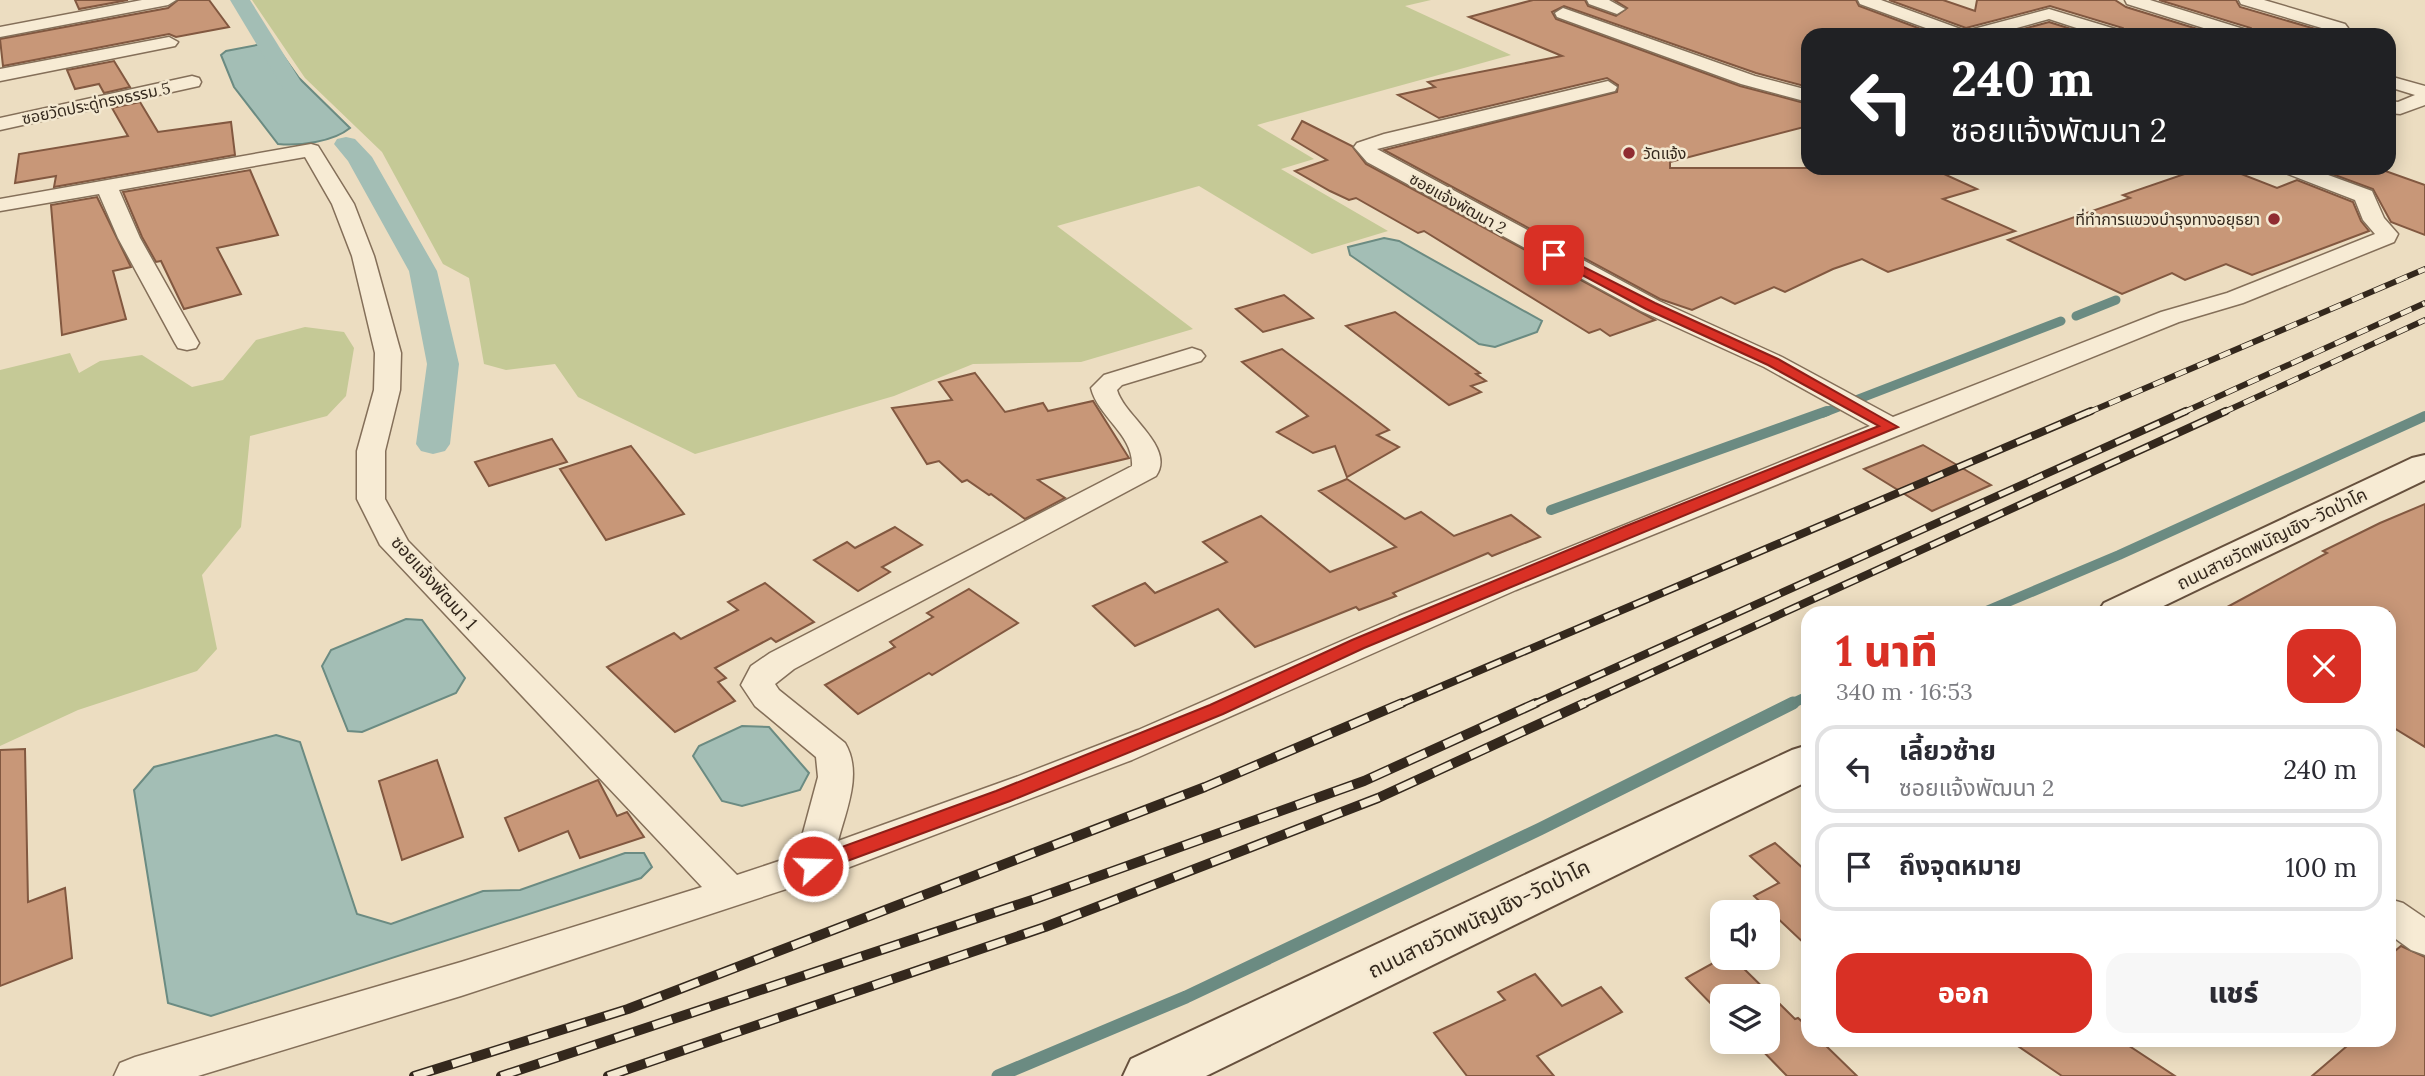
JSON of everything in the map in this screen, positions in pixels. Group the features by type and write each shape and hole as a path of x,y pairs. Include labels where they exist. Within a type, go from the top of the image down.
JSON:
{"main road":[{"name":"ถนนสายวัดพนัญเชิง-วัดป่าโค","path":"2131,606 2425,466"},
{"name":"ถนนสายวัดพนัญเชิง-วัดป่าโค","path":"1151,1076 1801,764"}],"street":[{"path":"0,32 168,0"},
{"path":"1595,0 1617,9"},
{"path":"1866,0 1942,28"},
{"path":"2133,0 2221,28"},
{"path":"2156,8 2185,0"},
{"path":"2248,0 2336,28"},
{"path":"2282,11 2307,4"},
{"path":"1563,13 1748,80 1801,94"},
{"path":"1997,28 2049,14 2094,28"},
{"path":"0,75 169,42"},
{"name":"ซอยวัดประดู่ทรงธรรม 5","path":"0,124 192,82"},
{"path":"2396,83 2425,92"},
{"name":"ซอยแจ้งพัฒนา 2","path":"1608,87 1405,134 1364,147 1374,158 1530,243 1650,306 1773,362 1891,427"},
{"path":"2396,108 2425,98"},
{"name":"ซอยแจ้งพัฒนา 1","path":"107,187 311,150 343,204 363,256 388,353 387,390 372,451 371,499 395,545 732,894"},
{"path":"135,1076 410,996 732,894 1003,796 1215,710 1358,644 1632,530 2170,317 2235,298 2386,237 2387,234 2374,220 2364,196 2308,175"},
{"path":"0,205 107,187 129,238 187,343"},
{"path":"813,866 836,776 832,752 767,698 758,685 763,674 782,660 1146,470 1148,461 1134,433 1104,399 1104,388 1114,380 1192,356"},
{"path":"2396,919 2425,939"}],"green space":[{"path":"252,0 1431,0 1405,6 1511,55 1257,125 1314,159 1281,169 1388,231 1312,254 1199,186 1057,226 1193,329 1081,362 973,364 894,396 695,454 578,397 555,364 506,370 484,364 469,278 443,264 382,152 305,78"},
{"path":"305,327 344,332 354,348 346,396 327,416 250,436 241,527 202,575 217,649 197,671 78,710 0,746 0,370 70,353 79,373 100,361 142,355 192,387 223,380 256,340"}],"water":[{"path":"274,43 299,78 350,128 335,137 316,142 278,144 234,87 221,55 226,51"},
{"path":"1384,238 1399,241 1542,321 1537,332 1495,347 1479,344 1350,255 1348,247"},
{"path":"406,619 422,620 465,678 456,693 362,732 348,731 322,666 331,650"},
{"path":"742,726 769,727 809,773 800,790 742,806 722,801 693,756 699,746"},
{"path":"276,735 300,742 357,914 391,924 483,891 520,890 625,853 644,853 652,867 641,878 211,1016 168,1003 134,790 154,767"}],"building":[{"path":"75,0 128,0 79,9"},
{"path":"178,0 209,0 229,27 176,37 169,34 3,66 0,39 168,8"},
{"path":"1533,0 1585,0 1588,6 1616,16 1627,8 1614,0 1856,0 1859,6 1918,28 1801,28 1801,85 1756,73 1564,6 1552,12 1556,19 1740,86 1801,102 1801,128 1670,162 1670,168 1801,168 1801,175 1946,175 1977,189 1943,199 2015,231 1888,272 1862,259 1833,269 1785,292 1774,287 1735,304 1721,297 1692,310 1660,299 1384,150 1617,92 1618,85 1607,78 1439,118 1398,95 1435,87 1428,82 1562,56 1469,17"},
{"path":"1889,0 1943,0 1975,11 1977,0 2115,0 2126,7 2194,28 2123,28 2050,6 1966,28"},
{"path":"2159,0 2236,0 2240,7 2312,28 2251,28"},
{"path":"2049,22 2068,28 2027,28"},
{"path":"114,61 130,87 104,93 99,84 75,89 67,70"},
{"path":"140,102 158,132 231,122 235,155 54,187 56,176 15,183 19,154 128,136 112,108"},
{"path":"1302,121 1352,146 1366,164 1655,320 1610,336 1600,329 1589,333 1424,231 1418,233 1356,198 1349,200 1330,191 1295,171 1327,160 1292,139"},
{"path":"250,170 278,235 217,248 241,294 184,309 161,261 156,262 142,237 123,192"},
{"path":"2182,175 2244,175 2277,188 2297,180 2353,202 2361,221 2369,231 2252,275 2226,264 2185,280 2172,273 2122,294 2008,240 2130,198 2123,195"},
{"path":"2335,175 2396,175 2425,185 2425,235 2391,222 2373,189"},
{"path":"97,197 131,267 113,271 126,319 62,335 51,205"},
{"path":"1284,295 1313,318 1263,332 1236,309"},
{"path":"1395,312 1480,373 1476,374 1486,381 1471,386 1481,392 1449,405 1346,326"},
{"path":"1282,349 1389,430 1377,435 1399,447 1347,477 1335,446 1313,453 1277,432 1308,416 1242,362"},
{"path":"975,373 1005,412 1043,403 1048,411 1093,401 1129,458 1038,480 1065,498 1025,519 991,494 967,480 962,482 939,461 927,464 892,408 952,400 939,382"},
{"path":"552,439 567,462 489,486 475,462"},
{"path":"1923,445 1991,485 1932,511 1864,469"},
{"path":"631,446 684,514 606,540 560,469"},
{"path":"1347,479 1405,519 1421,512 1454,536 1511,515 1540,537 1492,556 1488,553 1393,593 1396,596 1359,610 1356,607 1255,647 1218,609 1135,646 1093,606 1145,583 1155,593 1227,562 1203,542 1261,516 1330,572 1396,547 1319,491"},
{"path":"2425,504 2425,747 2396,729 2396,606 2229,606 2327,553 2323,551"},
{"path":"895,527 922,545 882,567 890,572 858,591 814,560 847,542 855,548"},
{"path":"765,583 814,622 776,642 771,638 715,668 726,678 718,682 735,701 675,732 607,667 674,633 681,639 738,610 728,602"},
{"path":"969,589 1018,623 932,675 929,673 858,714 825,685 895,647 890,642 933,617 927,613"},
{"path":"25,749 28,902 65,888 72,958 0,986 0,750"},
{"path":"437,760 463,837 402,860 379,781"},
{"path":"598,780 617,816 627,812 644,837 580,858 568,831 519,851 505,818"},
{"path":"1775,843 1801,866 1801,940 1780,921 1780,900 1758,900 1754,896 1779,883 1750,856"},
{"path":"2401,946 2425,957 2425,1076 2312,1076 2346,1047 2396,1047 2396,950"},
{"path":"1710,965 1710,970 1745,970 1759,984 1710,984 1710,1003 1686,978"},
{"path":"1535,974 1562,1006 1601,987 1622,1012 1537,1056 1554,1076 1467,1076 1434,1033 1505,1000 1498,992"},
{"path":"1780,1004 1795,1019 1801,1021 1801,1047 1827,1047 1857,1076 1787,1076 1766,1054 1780,1054"},
{"path":"2019,1047 2131,1047 2175,1076 2062,1076"}],"waterway":[{"path":"240,0 292,85"},
{"path":"346,144 359,157 423,271 443,364 433,444"},
{"path":"2076,316 2116,300"},
{"path":"1856,400 2061,321"},
{"path":"1823,413 1841,406"},
{"path":"1551,510 1827,411"},
{"path":"1998,606 2119,555 2425,416"},
{"path":"1789,705 1801,699"},
{"path":"998,1076 1186,997 1540,829 1793,703"}],"railway":[{"path":"2087,413 2425,269"},
{"path":"2182,413 2425,303"},
{"path":"2222,413 2425,320"},
{"path":"1398,705 2091,411"},
{"path":"1532,705 2186,411"},
{"path":"1581,705 2226,411"},
{"path":"414,1076 628,1009 1205,787 1402,703"},
{"path":"501,1076 1035,899 1364,781 1536,703"},
{"path":"608,1076 1045,927 1378,798 1585,703"}],"place":[{"name":"วัดแจ้ง","path":"1629,153"},
{"name":"ที่ทำการแขวงบำรุงทางอยุธยา","path":"2274,219"}],"route":[{"path":"813,866 1003,796 1216,710 1358,644 1632,530 1891,427 1773,362 1650,306 1554,255"}]}
